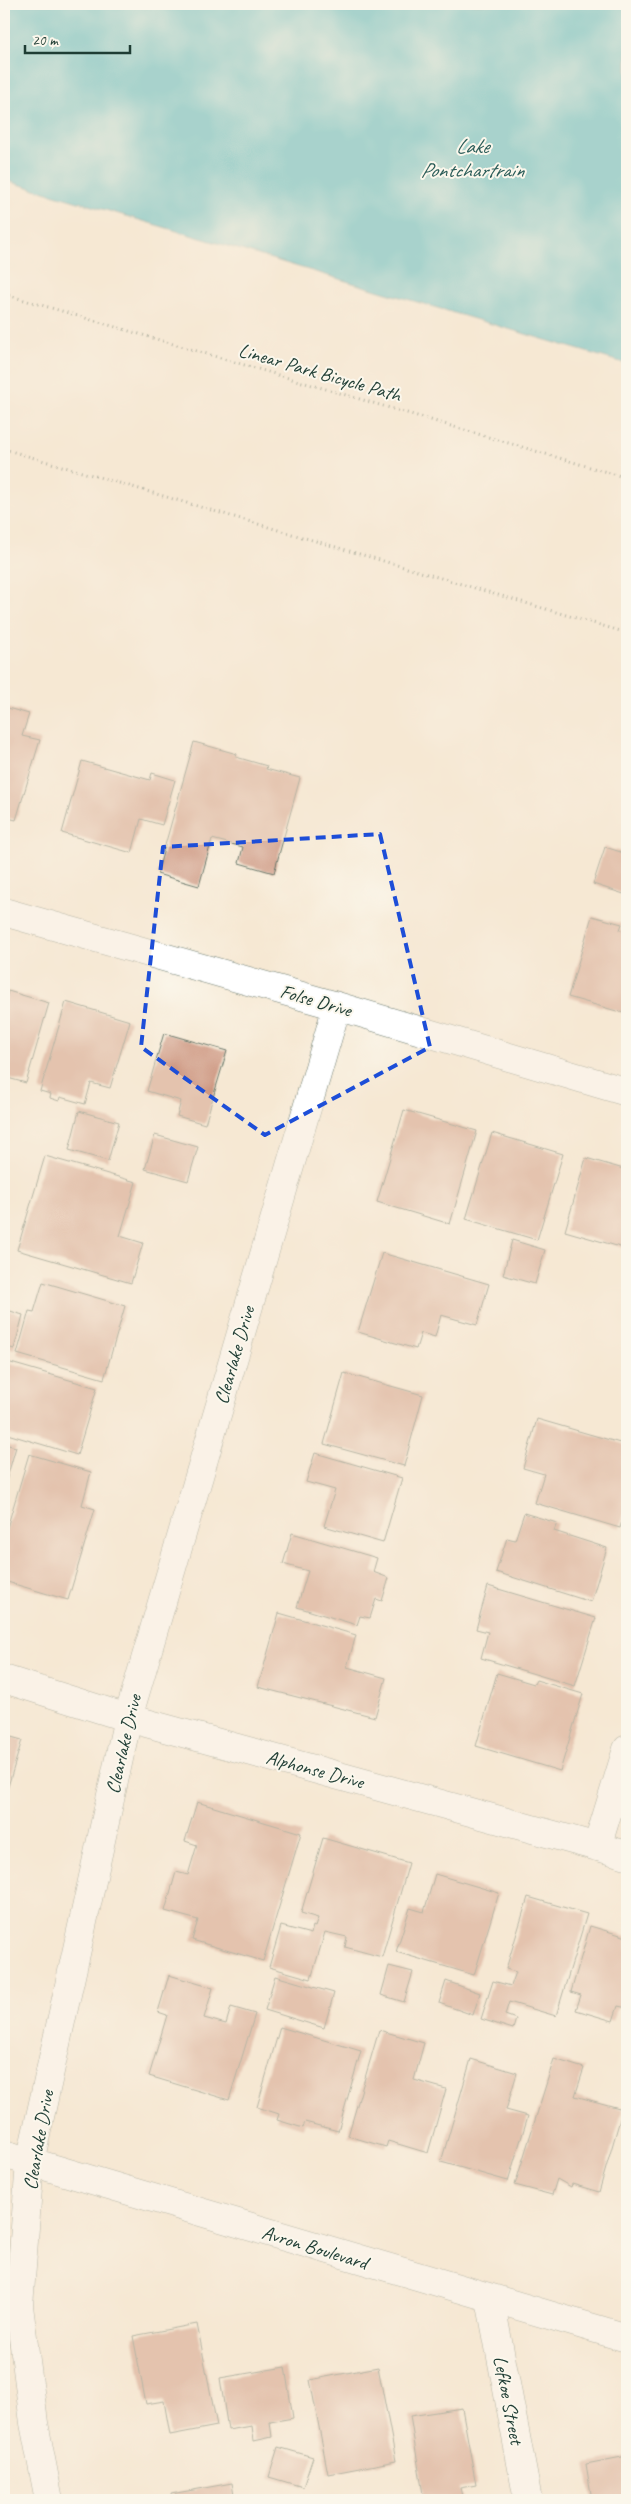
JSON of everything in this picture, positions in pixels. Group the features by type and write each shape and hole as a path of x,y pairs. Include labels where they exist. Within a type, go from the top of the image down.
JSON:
{"street":[{"name":"Folse Drive","path":"4,912 337,1006 627,1092"},
{"name":"Clearlake Drive","path":"49,2500 34,2424 19,2306 30,2162 128,1718 337,1006"},
{"name":"Alphonse Drive","path":"4,1679 128,1718 627,1855"},
{"path":"597,1847 627,1748"},
{"name":"Avron Boulevard","path":"4,2154 627,2338"},
{"name":"Lefkoe Street","path":"490,2299 528,2500"}],"path":[{"name":"Linear Park Bicycle Path","path":"4,294 627,478"},
{"path":"4,449 627,633"}],"highlighted area":[{"path":"380,834 430,1047 265,1135 141,1047 163,847"}],"water":[{"name":"Lake Pontchartrain","path":"4,4 627,4 627,364 4,180"}],"building":[{"path":"4,707 29,714 22,736 40,740 16,820 4,817"},
{"path":"194,742 237,754 236,757 267,766 266,769 300,778 274,873 239,863 243,847 212,839 199,886 157,874"},
{"path":"82,761 150,780 152,773 175,780 162,825 141,819 132,853 62,833"},
{"path":"605,847 627,854 627,895 593,884"},
{"path":"592,916 622,924 620,930 627,932 627,1014 568,997"},
{"path":"8,991 49,1003 26,1083 4,1077 4,1005"},
{"path":"66,1002 130,1021 110,1088 91,1083 85,1104 60,1097 59,1101 50,1098 51,1094 40,1091"},
{"path":"164,1033 227,1051 205,1124 177,1116 181,1101 147,1091"},
{"path":"404,1110 477,1131 450,1224 377,1202"},
{"path":"79,1111 119,1122 108,1161 69,1150"},
{"path":"492,1133 563,1154 537,1240 466,1219"},
{"path":"155,1135 198,1147 188,1181 145,1169"},
{"path":"45,1156 136,1182 120,1236 143,1243 131,1283 17,1250"},
{"path":"586,1158 627,1170 627,1249 565,1231"},
{"path":"512,1240 545,1250 535,1284 503,1275"},
{"path":"382,1253 489,1284 477,1325 441,1315 435,1337 421,1333 416,1349 358,1332"},
{"path":"43,1282 125,1306 104,1379 17,1354 29,1311 34,1312"},
{"path":"4,1309 23,1315 14,1349 4,1346"},
{"path":"4,1361 97,1388 77,1455 4,1433"},
{"path":"344,1373 423,1395 404,1466 324,1444"},
{"path":"537,1419 627,1445 627,1504 620,1528 535,1503 544,1474 523,1468"},
{"path":"4,1444 16,1447 4,1488"},
{"path":"315,1453 402,1478 383,1543 324,1526 335,1490 306,1482"},
{"path":"29,1454 91,1472 82,1505 95,1509 68,1600 4,1581 4,1538"},
{"path":"524,1513 557,1523 554,1531 607,1548 591,1602 496,1572 507,1538 515,1540"},
{"path":"292,1533 377,1558 373,1572 389,1578 382,1601 376,1599 370,1618 360,1616 357,1625 297,1607 308,1571 283,1564"},
{"path":"488,1586 596,1618 575,1686 481,1658 488,1632 476,1629"},
{"path":"279,1613 356,1635 347,1667 386,1678 375,1717 258,1687"},
{"path":"497,1673 534,1684 536,1680 583,1694 560,1771 476,1746"},
{"path":"4,1735 22,1740 4,1800"},
{"path":"197,1802 301,1833 263,1961 192,1940 198,1920 165,1911 176,1872 188,1875 197,1845 185,1841"},
{"path":"323,1838 409,1863 382,1957 345,1947 347,1937 325,1932 311,1979 269,1967 281,1926 311,1934 313,1926 315,1927 318,1918 301,1913"},
{"path":"435,1874 499,1893 474,1975 396,1952 410,1908 424,1912"},
{"path":"528,1897 587,1914 556,2016 509,2002 505,2015 516,2019 513,2029 481,2019 493,1981 511,1986 516,1972 506,1969"},
{"path":"590,1926 627,1937 627,2008 618,2006 613,2021 576,2010 581,1995 571,1992"},
{"path":"389,1966 413,1972 404,2002 381,1995"},
{"path":"169,1975 213,1988 204,2018 226,2024 231,2007 255,2014 229,2100 149,2076 167,2015 158,2012"},
{"path":"275,1976 334,1993 324,2028 265,2010"},
{"path":"446,1981 480,1993 473,2015 439,2003"},
{"path":"280,2027 361,2051 338,2131 305,2122 303,2128 277,2120 279,2114 257,2107"},
{"path":"379,2030 424,2043 414,2080 446,2089 428,2153 388,2141 386,2147 348,2136"},
{"path":"471,2059 517,2073 506,2110 528,2116 508,2181 441,2162"},
{"path":"554,2059 584,2068 575,2096 623,2109 599,2192 572,2184 571,2187 557,2179 552,2195 515,2185"},
{"path":"197,2324 217,2426 170,2435 164,2401 146,2404 133,2336"},
{"path":"285,2367 293,2418 270,2422 272,2437 254,2441 252,2426 228,2430 220,2378"},
{"path":"378,2367 396,2461 328,2474 310,2380"},
{"path":"462,2408 476,2485 460,2488 463,2500 424,2500 410,2416"},
{"path":"278,2447 313,2457 303,2487 269,2477"},
{"path":"627,2456 627,2500 592,2500 586,2464"},
{"path":"232,2483 235,2500 172,2500 171,2494"}]}
